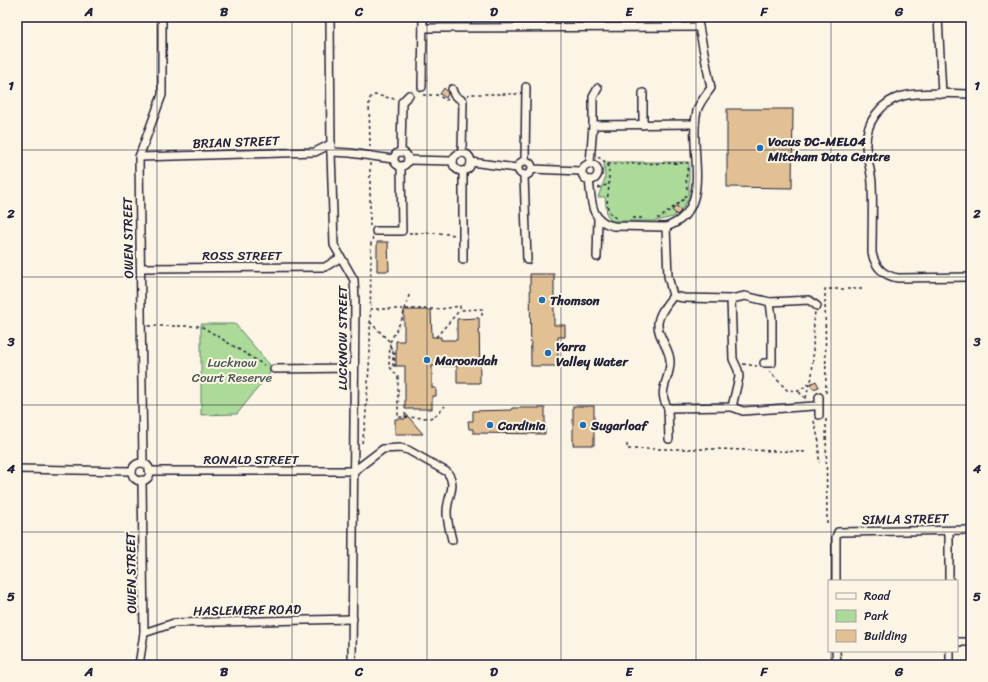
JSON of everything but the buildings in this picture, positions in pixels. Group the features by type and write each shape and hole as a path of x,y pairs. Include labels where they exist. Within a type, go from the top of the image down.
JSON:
{"street":[{"name":"OWEN STREET","path":"142,463 139,157 162,96 162,17"},
{"name":"LUCKNOW STREET","path":"330,17 331,152 334,245 340,258 354,280 355,305 352,665"},
{"path":"422,86 423,17"},
{"path":"589,180 594,212 598,219 605,224 613,226 666,227 674,224 683,217 691,207 696,188 695,124 697,110 711,88 697,17"},
{"path":"938,17 942,94"},
{"path":"423,28 699,27"},
{"path":"590,163 592,154 593,97 598,88"},
{"path":"525,160 526,90"},
{"path":"453,92 462,101 462,153"},
{"path":"643,93 643,125"},
{"path":"971,94 910,95 895,99 875,115 870,125 866,146 872,181 872,253 873,259 879,268 890,277 898,278 971,277"},
{"path":"401,152 402,102 409,95"},
{"path":"593,125 695,124"},
{"name":"BRIAN STREET","path":"139,157 315,152 331,144"},
{"path":"331,152 393,159"},
{"path":"393,159 397,153 401,152"},
{"path":"393,159 396,166 401,167 406,165 408,160 406,154 401,152"},
{"path":"453,161 456,156 462,153"},
{"path":"453,161 457,170 463,171 469,168 471,162 467,155 462,153"},
{"path":"408,160 453,161"},
{"path":"525,160 519,162 517,168 519,173 524,175 529,174 532,169"},
{"path":"525,160 530,163 532,169"},
{"path":"471,162 517,168"},
{"path":"590,163 596,166 598,172 596,178 589,180 583,177 581,171 584,165 590,163"},
{"path":"376,231 402,230 401,167"},
{"path":"532,169 581,171"},
{"path":"463,171 463,260"},
{"path":"524,175 528,260"},
{"path":"597,257 598,219"},
{"path":"666,227 668,276 673,296 661,313 658,323 659,330 670,359 670,370 663,387 662,396 668,408 669,439"},
{"name":"ROSS STREET","path":"141,268 325,267 340,258"},
{"path":"673,296 684,298 731,299 745,296 770,302 809,300 817,306"},
{"path":"731,299 733,359 739,377 732,407"},
{"path":"764,366 772,363 772,318 770,302"},
{"path":"274,369 354,368"},
{"path":"668,408 732,407 743,411 769,408 816,409"},
{"path":"354,471 383,449 400,448 408,450 447,472 452,478 453,484 447,506 447,522 452,540"},
{"path":"142,463 147,466 149,472 147,477 139,480 134,477 132,471 136,464 142,463"},
{"path":"17,469 132,471"},
{"name":"RONALD STREET","path":"149,472 354,471"},
{"name":"OWEN STREET","path":"139,665 144,633 142,480"},
{"name":"SIMLA STREET","path":"836,580 836,537 838,532 971,530"},
{"path":"949,531 949,580"},
{"name":"HASLEMERE ROAD","path":"144,633 174,623 352,619"},
{"path":"958,642 971,642"},
{"path":"836,652 836,665"},
{"path":"950,652 950,665"}],"path":[{"path":"462,101 470,94 526,90"},
{"path":"422,95 437,96 446,100 453,92"},
{"path":"592,154 608,164 688,164 686,196 660,218 655,219"},
{"path":"608,164 608,210 617,219"},
{"path":"590,190 609,184"},
{"path":"632,218 639,217 649,219"},
{"path":"402,230 407,233 439,233 463,236"},
{"path":"362,443 365,426 370,352 371,242 376,231"},
{"path":"826,398 825,289 862,289"},
{"path":"410,292 402,319 390,342 389,366 398,377 398,417 430,418 436,415 445,406"},
{"path":"370,309 441,309 460,306 460,310"},
{"path":"798,391 806,399 813,374 814,319 817,306"},
{"path":"436,337 460,310 482,309 482,318"},
{"path":"370,322 390,342"},
{"path":"141,326 201,326 264,364"},
{"path":"390,346 392,351 393,367 395,367 394,354 396,352 392,351"},
{"path":"736,366 742,364 764,366 787,390 798,391 809,384"},
{"path":"816,409 814,419 819,442 819,463"},
{"path":"826,414 827,523"},
{"path":"627,444 628,449 717,449 807,452"}],"green space":[{"path":"604,162 689,162 689,197 682,209 673,217 656,221 611,221 607,215 605,197 598,197 605,178"},
{"name":"Lucknow Court Reserve","path":"201,324 235,324 270,365 270,373 237,414 201,415"}],"place":[{"name":"Vocus DC-MEL04 Mitcham Data Centre","path":"760,148"},
{"name":"Thomson","path":"542,300"},
{"name":"Yarra Valley Water","path":"548,353"},
{"name":"Maroondah","path":"427,360"},
{"name":"Cardinia","path":"490,425"},
{"name":"Sugarloaf","path":"583,425"}]}
